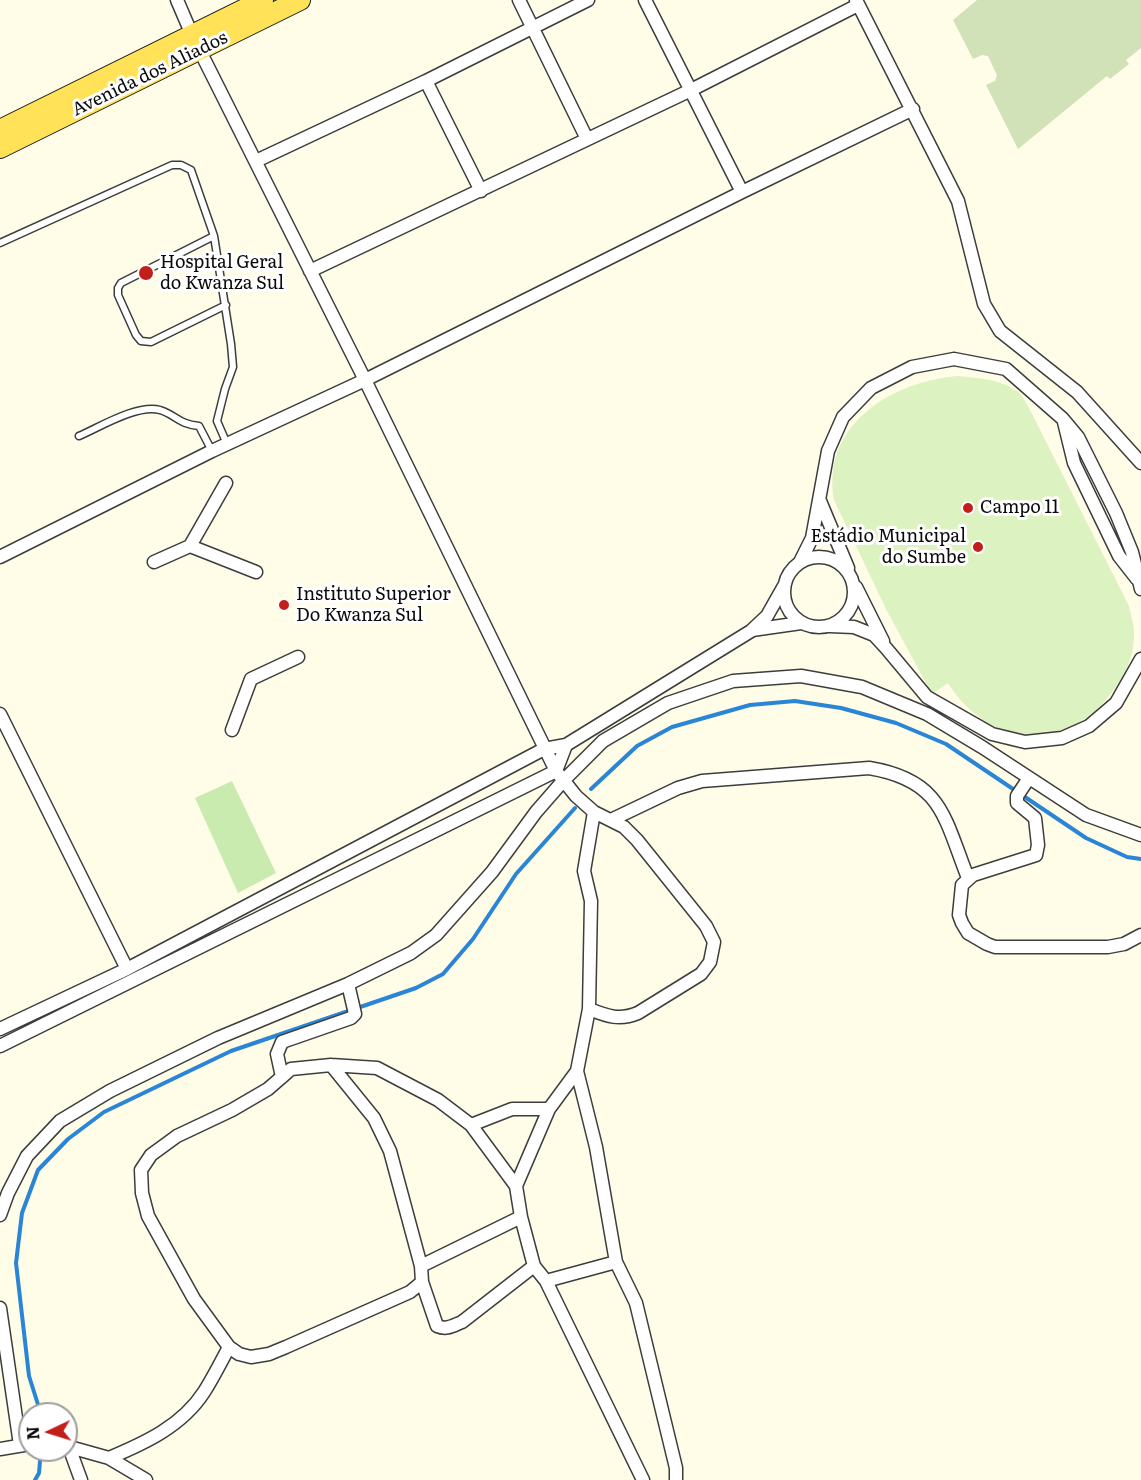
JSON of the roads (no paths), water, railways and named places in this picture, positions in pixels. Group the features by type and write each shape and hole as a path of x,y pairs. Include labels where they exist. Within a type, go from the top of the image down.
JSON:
{"main road":[{"name":"Avenida dos Aliados","path":"0,148 196,42 263,0"},
{"name":"Avenida dos Aliados","path":"0,130 196,42 300,0"}],"street":[{"path":"177,0 544,749 560,776 576,796 594,812 624,827 637,840 706,926 714,942 710,962 701,974 638,1013 627,1018 615,1018 589,1009"},
{"path":"519,0 587,139"},
{"path":"256,161 426,81 588,0"},
{"path":"645,0 742,192"},
{"path":"310,271 692,90 857,2 958,201 984,304 1000,331 1077,392 1141,463"},
{"path":"426,81 481,191"},
{"path":"0,557 227,444 365,380 913,109"},
{"path":"0,1029 127,969 544,749 566,745 751,631 767,616 789,574 800,562 812,538 828,451 843,417 871,388 912,368 954,359 1006,369 1063,418 1074,463 1119,556 1140,586"},
{"path":"154,562 190,546 226,483"},
{"path":"820,501 852,580 854,599 847,615 830,626"},
{"path":"190,546 256,572"},
{"path":"800,562 809,558 822,557 832,559 847,570 886,648"},
{"path":"784,586 787,606 801,622"},
{"path":"751,631 801,622 819,628 854,627 874,635 927,698 992,734 1025,742 1062,738 1089,726 1116,703 1141,659"},
{"path":"232,730 250,679 297,657"},
{"path":"0,1046 560,776 603,741 668,703 733,681 801,676 862,687 927,714 1027,781 1086,815 1141,835"},
{"path":"0,714 127,969"},
{"path":"0,1215 8,1193 27,1156 60,1121 110,1090 208,1043 349,987 411,953 436,934 492,872 536,812 560,776 566,745"},
{"path":"611,820 678,788 702,781 868,768 904,777 922,787 942,810 968,879"},
{"path":"1027,781 1017,796 1017,803 1035,818 1038,845 1036,855 973,875 962,885 959,915 968,933 995,947 1108,947 1124,944 1141,935"},
{"path":"594,812 584,871 591,901 589,1009 577,1071 596,1147 616,1262 636,1303 676,1468 676,1480"},
{"path":"282,1077 277,1054 278,1046 282,1042 351,1018 355,1014 349,987"},
{"path":"331,1065 374,1118 390,1151 421,1266 422,1282 436,1326 443,1329 462,1322 534,1266"},
{"path":"422,1282 410,1292 268,1354 251,1357 239,1354 229,1347 194,1299 148,1216 142,1193 141,1170 151,1155 177,1136 232,1110 268,1089 291,1070 331,1065 377,1068 438,1100 471,1125 516,1186 521,1217 534,1266 546,1281 643,1480"},
{"path":"516,1186 549,1109 577,1071"},
{"path":"471,1125 512,1109 549,1109"},
{"path":"421,1266 521,1217"},
{"path":"546,1281 616,1262"},
{"path":"0,1308 18,1407"},
{"path":"109,1458 152,1439 180,1418 204,1392 229,1347"},
{"path":"0,1449 18,1446"},
{"path":"78,1450 109,1458 144,1479"},
{"path":"73,1462 81,1480"}],"lane":[{"path":"0,243 172,165 181,165 191,170 214,236 226,305 233,367 217,421 227,444"},
{"path":"214,236 121,284 118,288 118,295 136,335 141,341 151,342 226,305"},
{"path":"79,435 141,409 159,410 185,425 199,426 212,452"}],"waterway":[{"path":"591,789 637,746 672,727 750,705 795,701 841,708 896,723 946,744 1086,838 1127,857 1141,859"},
{"path":"37,1402 29,1376 16,1263 22,1213 38,1170 68,1139 104,1112 231,1051 416,988 443,974 473,939 516,874 575,808"},
{"path":"35,1480 39,1473 40,1462"}],"place":[{"name":"Hospital Geral do Kwanza Sul","path":"146,273"},
{"name":"Campo 11","path":"968,508"},
{"name":"Estádio Municipal do Sumbe","path":"978,547"},
{"name":"Instituto Superior Do Kwanza Sul","path":"284,605"}]}
